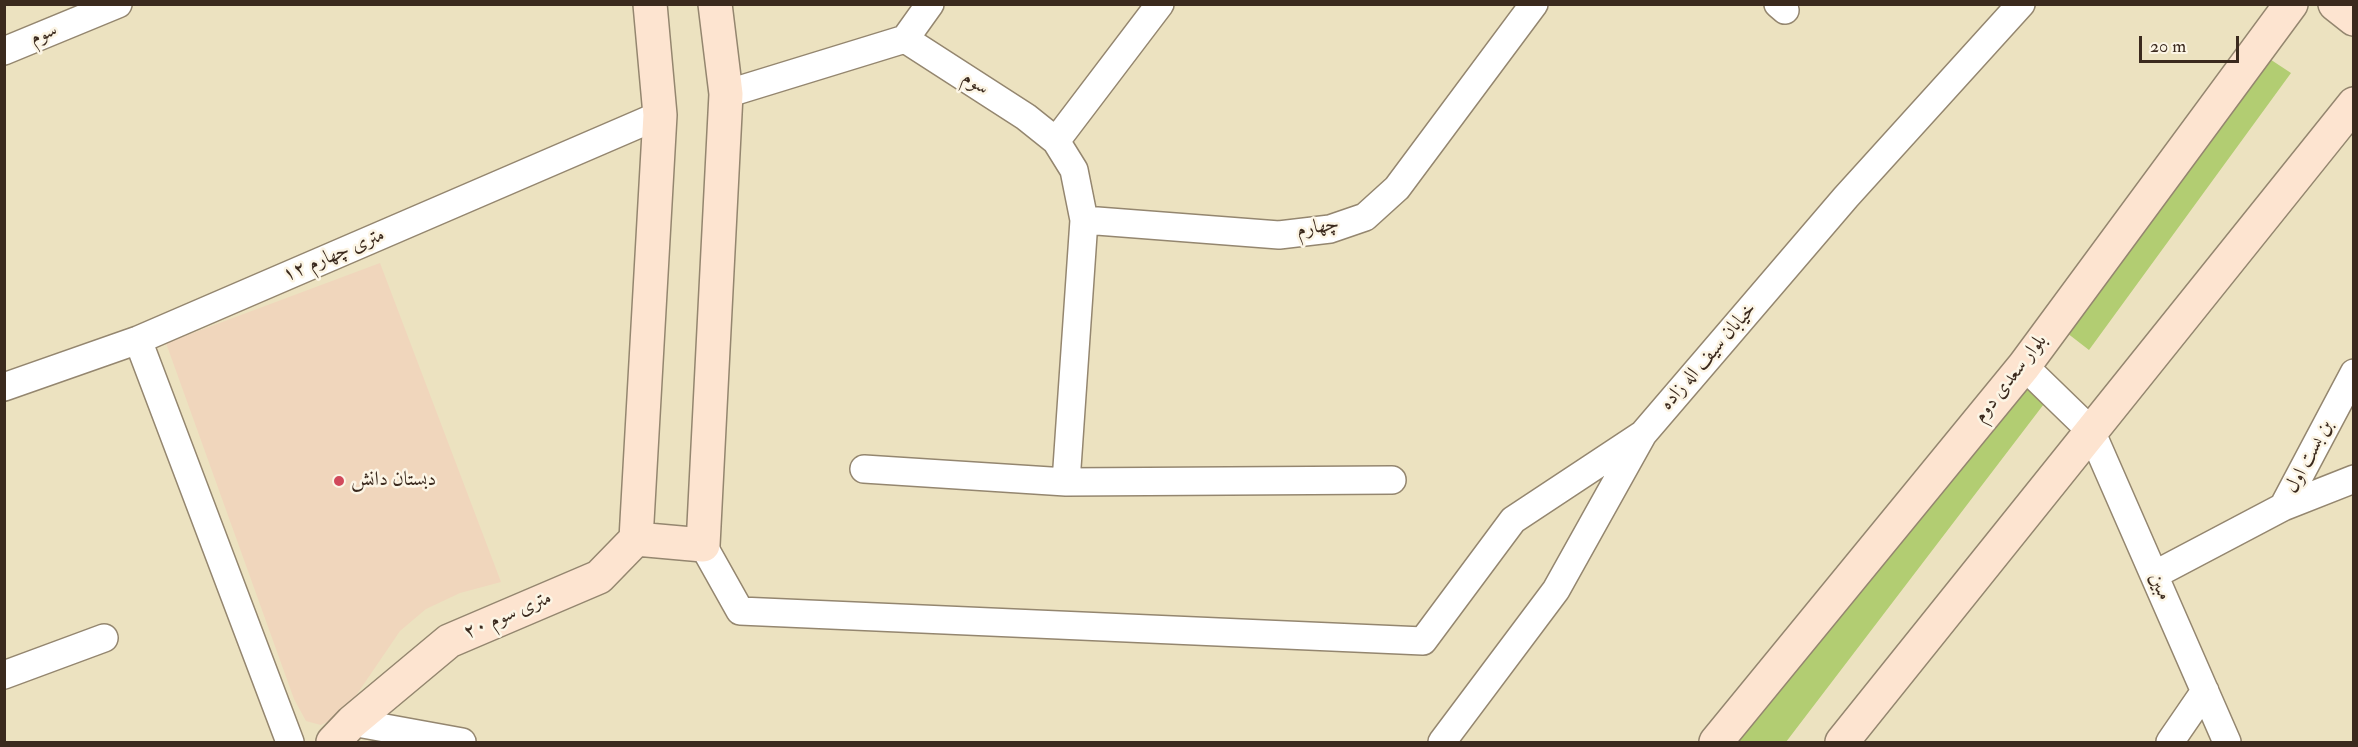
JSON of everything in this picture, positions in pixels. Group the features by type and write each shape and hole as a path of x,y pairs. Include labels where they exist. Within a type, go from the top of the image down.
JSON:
{"main road":[{"path":"650,4 660,115 636,539 703,545 726,94 716,4"},
{"name":"بلوار سعدی دوم","path":"1716,742 2024,366 2291,4"},
{"path":"2335,4 2354,19"},
{"path":"1842,742 2354,104"},
{"name":"۲۰ متری سوم","path":"343,732 448,642 599,577 636,539"}],"street":[{"name":"سوم","path":"4,51 118,4"},
{"path":"726,94 905,39 930,4"},
{"path":"1066,482 1084,220 1074,170 1056,141 1160,4"},
{"name":"چهارم","path":"1084,220 1279,235 1330,229 1365,217 1397,188 1534,4"},
{"name":"خیابان سیف اله زاده","path":"1442,742 1556,590 1643,434 1846,197 2021,4"},
{"name":"سوم","path":"905,39 1026,117 1056,141"},
{"name":"۱۲ متری چهارم","path":"4,387 138,340 660,115"},
{"path":"138,340 290,742"},
{"path":"2024,366 2091,431"},
{"name":"بن بست اول","path":"2154,575 2283,507 2354,373"},
{"name":"مبین","path":"2091,431 2227,742"},
{"path":"703,545 740,611 1423,641 1513,520 1643,434"},
{"path":"864,469 1066,482 1392,480"},
{"path":"2283,507 2354,479"},
{"path":"4,675 104,638"},
{"path":"2169,742 2205,691"},
{"path":"343,732 462,742"}],"shaded area":[{"name":"دبستان دانش","path":"380,263 501,582 460,593 426,609 400,631 355,697 335,718 321,725 306,721 294,699 166,343"}],"green space":[{"path":"2253,48 2291,73 2089,350 2058,326"},
{"path":"2010,376 2047,400 1786,742 1733,742"}],"place":[{"name":"دبستان دانش","path":"339,481"}]}
